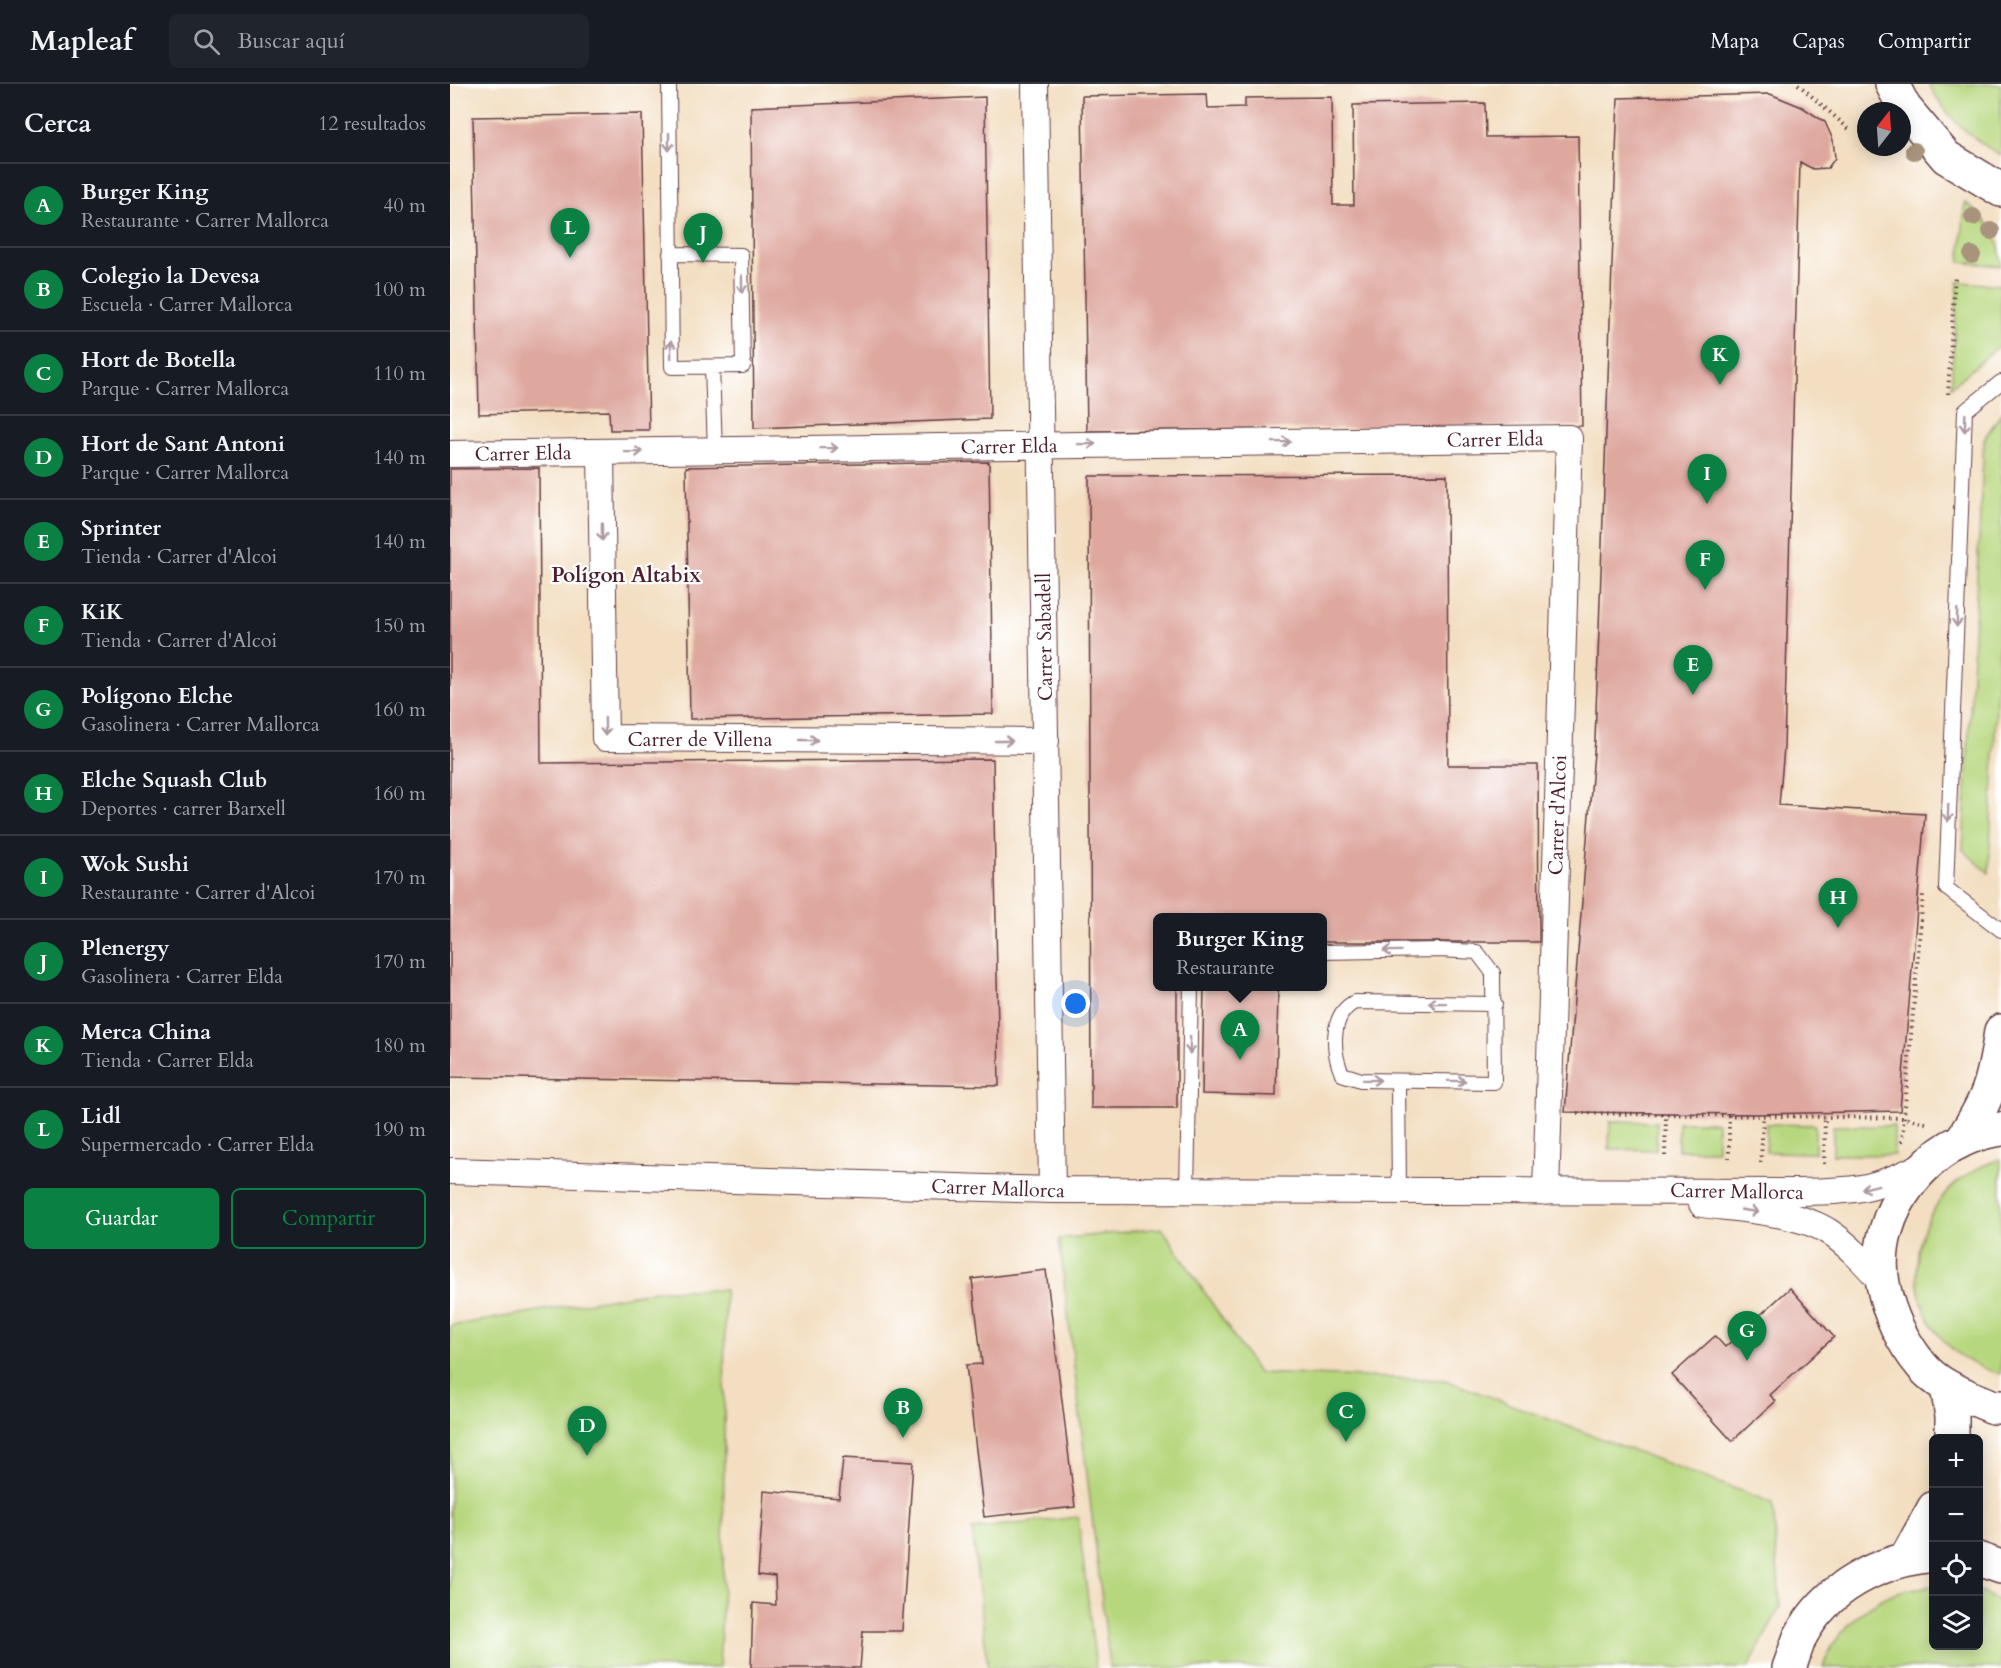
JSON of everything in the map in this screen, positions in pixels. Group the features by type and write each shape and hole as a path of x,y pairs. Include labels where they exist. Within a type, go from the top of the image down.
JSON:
{"main road":[{"path":"1892,84 1904,107 1947,157 2001,190"},
{"path":"2001,1031 1995,1072 1983,1108 1949,1132 1905,1191 1892,1217 1883,1249 1883,1283 1897,1331 1923,1368 1947,1387 1993,1407 2001,1407"},
{"path":"1949,1132 2001,1129"},
{"path":"1947,1387 1952,1416 1952,1434"},
{"path":"1789,1668 1801,1636 1828,1600 1864,1573 1920,1556 1929,1525"},
{"path":"1983,1561 2001,1567"}],"street":[{"name":"Carrer Sabadell","path":"1035,84 1052,1190"},
{"name":"Carrer Elda","path":"450,454 1569,438"},
{"name":"Carrer d'Alcoi","path":"1546,1192 1569,438"},
{"name":"Carrer de Villena","path":"601,452 605,738 1046,741"},
{"name":"Carrer Mallorca","path":"450,1172 1052,1190 1855,1191 1888,1183 1924,1165"},
{"name":"Carrer Mallorca","path":"1546,1192 1662,1199 1783,1215 1828,1231 1862,1260 1883,1283"}],"lane":[{"path":"669,84 670,254 672,367 743,366 741,255 670,254"},
{"path":"712,367 715,450"},
{"path":"2001,382 1965,411 1946,888 2001,930"},
{"path":"1327,952 1439,950 1477,952 1493,973 1495,1004 1494,1082 1361,1080 1342,1074 1335,1059 1337,1018 1344,1008 1355,1002 1495,1004"},
{"path":"1187,1191 1191,991"},
{"path":"1398,1081 1399,1192"}],"path":[{"path":"1798,84 1850,130"},
{"path":"1570,1113 1904,1118 1949,1132"},
{"path":"1665,1156 1666,1114"},
{"path":"1729,1115 1729,1158"},
{"path":"1761,1164 1763,1115"},
{"path":"1824,1170 1825,1117"}],"green space":[{"path":"1929,84 2001,84 2001,155 1968,134 1942,106"},
{"path":"1965,202 1981,216 1996,237 2001,266 1960,262"},
{"path":"1958,282 2001,285 2001,344 1951,387"},
{"path":"2001,413 2001,589 1989,873 1963,850 1984,439"},
{"path":"1610,1121 1657,1122 1656,1150 1609,1149"},
{"path":"1678,1122 1717,1122 1717,1150 1678,1150"},
{"path":"1766,1124 1815,1125 1815,1153 1766,1152"},
{"path":"1833,1126 1894,1126 1894,1155 1833,1155"},
{"path":"2001,1159 2001,1374 1964,1358 1938,1333 1922,1303 1917,1269 1922,1235 1938,1203 1964,1177"},
{"path":"1162,1228 1258,1373 1445,1380 1773,1503 1780,1607 1748,1668 1110,1668 1059,1239"},
{"path":"662,1290 725,1290 723,1586 719,1668 450,1668 450,1326"},
{"path":"1078,1517 1096,1668 988,1668 972,1529"},
{"path":"1929,1587 1929,1650 1983,1650 1983,1593 2001,1602 2001,1668 1823,1668 1840,1634 1859,1615 1897,1592"}],"building":[{"path":"1207,94 1208,108 1245,107 1245,98 1332,97 1333,205 1354,205 1353,105 1485,103 1486,137 1578,136 1582,426 1087,431 1082,96"},
{"path":"1770,94 1802,107 1825,122 1833,140 1835,158 1828,168 1813,169 1800,162 1784,748 1779,805 1925,814 1900,1111 1757,1114 1565,1112 1595,740 1618,98"},
{"path":"985,97 990,419 754,428 751,107"},
{"path":"642,114 649,430 610,430 609,411 479,414 473,117"},
{"path":"989,462 993,714 690,719 686,467"},
{"path":"539,468 541,763 993,759 999,1086 450,1077 450,469"},
{"path":"1447,475 1448,765 1538,765 1539,942 1327,942 1327,913 1153,913 1153,991 1177,991 1177,1108 1091,1108 1089,476"},
{"path":"1204,991 1278,991 1276,1096 1202,1094"},
{"path":"1046,1270 1075,1507 984,1517 966,1365 982,1364 972,1279"},
{"path":"1790,1288 1834,1337 1770,1395 1776,1401 1732,1441 1672,1375 1715,1336 1725,1347"},
{"path":"843,1458 913,1462 902,1631 863,1631 860,1668 751,1668 753,1603 776,1605 775,1577 758,1575 764,1491 839,1498"}],"place":[{"name":"Lidl","path":"570,258"},
{"name":"Plenergy","path":"703,263"},
{"name":"Merca China","path":"1720,385"},
{"name":"Wok Sushi","path":"1707,504"},
{"name":"KiK","path":"1705,590"},
{"name":"Sprinter","path":"1693,695"},
{"name":"Elche Squash Club","path":"1838,928"},
{"name":"Burger King","path":"1240,1060"},
{"name":"Polígono Elche","path":"1747,1361"},
{"name":"Colegio la Devesa","path":"903,1438"},
{"name":"Hort de Botella","path":"1346,1442"},
{"name":"Hort de Sant Antoni","path":"587,1456"}],"district":[{"name":"Polígon Altabix","path":"626,575"}]}
